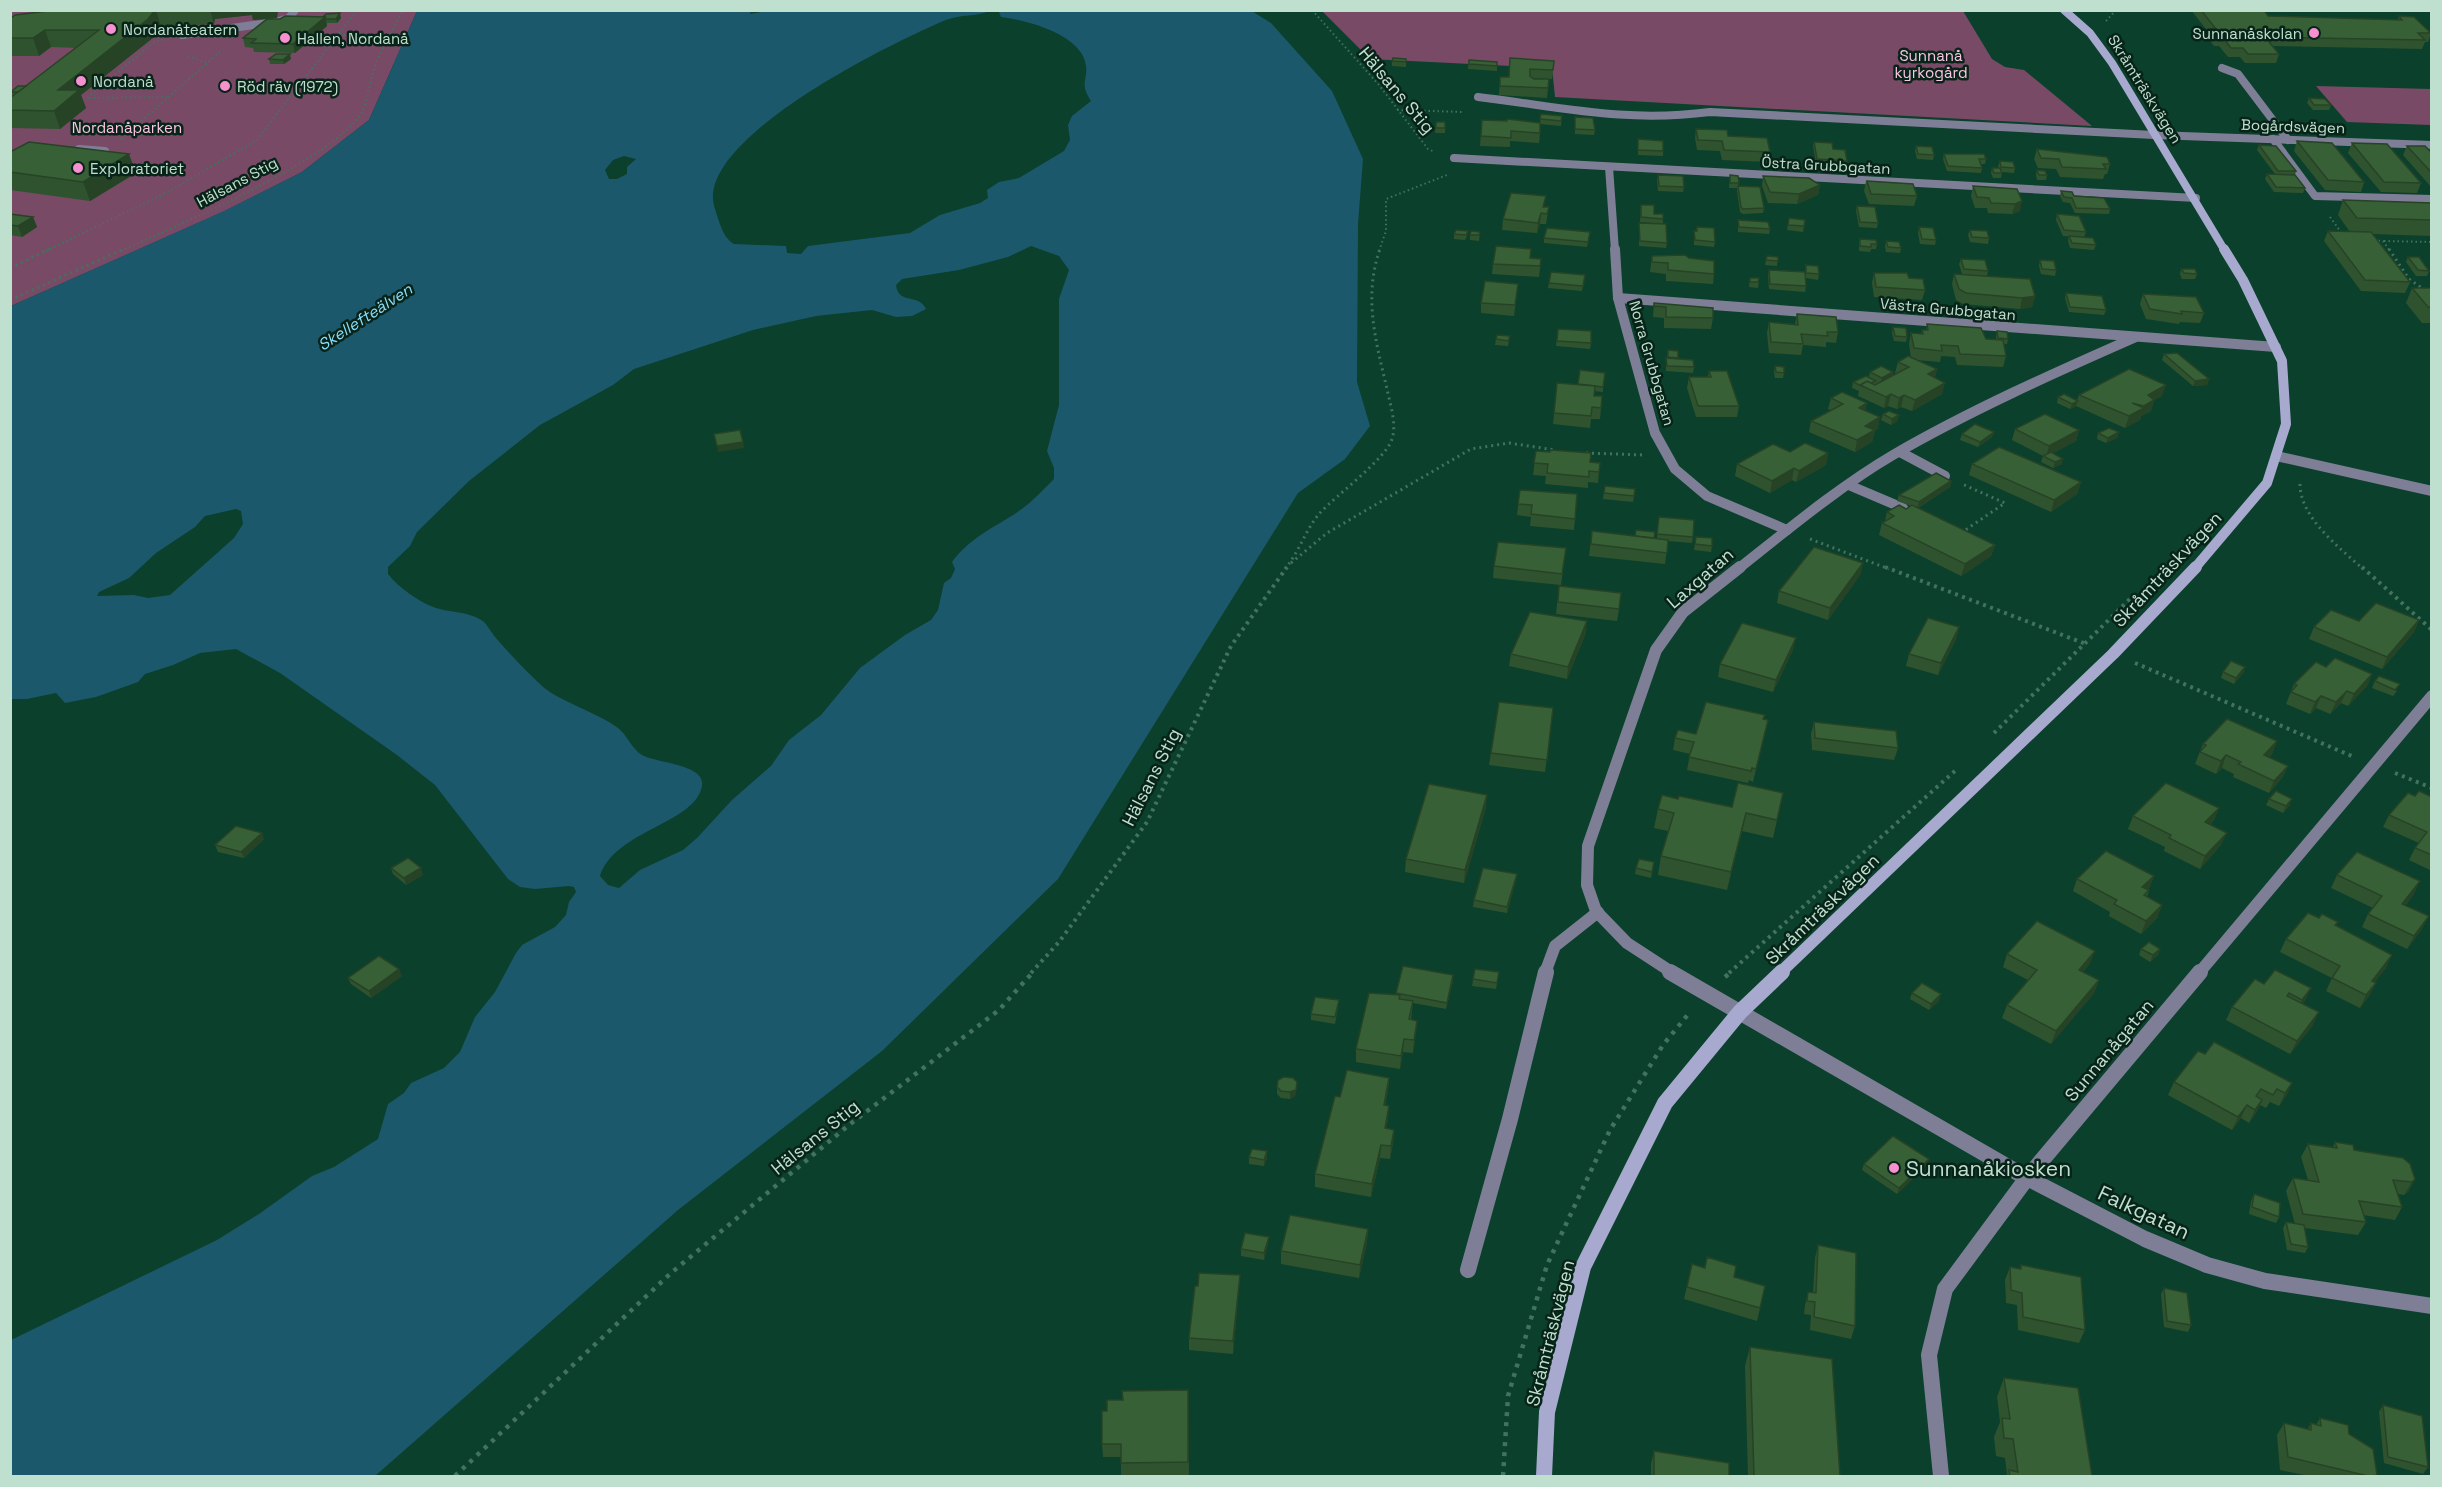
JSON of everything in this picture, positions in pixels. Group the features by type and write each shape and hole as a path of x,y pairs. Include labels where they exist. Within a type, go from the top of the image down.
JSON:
{"main road":[{"name":"Skråmträskvägen","path":"1544,1476 1547,1412 1583,1268 1665,1103 1740,1012 2113,654 2215,548 2267,483 2286,423 2282,361 2243,280 2196,198 2090,33 2064,10"}],"street":[{"path":"182,35 245,28 289,18 295,10"},
{"path":"2222,68 2238,74 2288,140"},
{"name":"Bogårdsvägen","path":"1478,97 1604,115 1664,117 1710,112 2154,135 2432,145"},
{"path":"2273,139 2315,196 2432,200"},
{"path":"70,149 105,151"},
{"name":"Östra Grubbgatan","path":"1454,158 2196,198"},
{"name":"Norra Grubbgatan","path":"1609,167 1618,298 1655,433 1666,454 1684,479 1707,496 1787,530"},
{"name":"Västra Grubbgatan","path":"1618,298 2276,348"},
{"name":"Laxgatan","path":"1740,1012 1643,956 1606,927 1589,899 1586,876 1588,846 1656,650 1683,612 1787,530 1900,452 2032,383 2136,337"},
{"path":"1900,452 1945,476"},
{"path":"2276,456 2432,491"},
{"path":"1851,486 1903,508"},
{"name":"Sunnanågatan","path":"1941,1476 1929,1355 1945,1288 2027,1178 2372,764 2432,696"},
{"path":"1468,1270 1509,1119 1541,984 1555,946 1598,912"},
{"name":"Falkgatan","path":"1740,1012 2027,1178 2145,1239 2207,1264 2265,1281 2432,1306"}],"path":[{"path":"10,268 166,193 257,141 357,10"},
{"name":"Hälsans Stig","path":"10,300 199,216 325,147 344,134 362,112 374,70 403,10"},
{"name":"Hälsans Stig","path":"455,1476 670,1273 849,1125 999,1010 1059,942 1147,822 1232,646 1264,595 1290,563 1303,536 1319,514 1354,478 1385,454 1393,438 1393,417 1370,315 1373,268 1386,231 1384,205 1386,199 1455,171 1454,158 1428,149 1378,84 1312,10"},
{"path":"105,151 170,97 245,28"},
{"path":"170,97 87,98 154,42 182,35"},
{"path":"339,35 390,35"},
{"path":"2315,196 2344,237"},
{"path":"2364,239 2432,242"},
{"path":"2383,241 2409,279 2432,295"},
{"path":"1290,563 1326,533 1471,449 1509,442 1557,450"},
{"path":"1576,452 1631,456 1666,454"},
{"path":"2302,462 2300,493 2321,531 2432,630"},
{"path":"1945,476 2005,503 1959,534"},
{"path":"1787,530 2113,654 2432,788"},
{"path":"1992,735 2087,644 2143,586"},
{"path":"1707,993 1958,768"}],"green space":[{"name":"Nordanåparken","path":"11,11 417,11 369,120 302,172 225,211 11,306"},
{"name":"Sunnanå kyrkogård","path":"1322,11 1963,11 1992,59 2005,67 2024,70 2092,126 1555,97 1552,68 1370,59"},
{"path":"2316,86 2431,89 2431,125 2347,122"}],"water":[{"name":"Skellefteälven","path":"696,10 695,12 751,11 750,14 772,10 1250,10 1271,23 1332,91 1363,159 1358,224 1357,382 1370,426 1345,459 1298,493 1058,879 882,1051 678,1210 375,1476 11,1476 11,1340 217,1240 259,1214 312,1176 334,1167 378,1139 388,1104 404,1093 411,1083 444,1068 460,1052 475,1017 495,992 516,953 522,945 555,927 566,915 569,902 576,892 574,887 569,886 535,889 520,887 508,879 435,785 397,755 280,673 236,649 200,653 145,674 138,682 96,697 65,703 56,693 27,699 11,699 11,306 224,211 302,172 369,120 417,11","holes":["999,12 1001,17 1052,31 1065,38 1083,55 1086,66 1085,90 1091,101 1072,116 1068,125 1070,140 1064,151 1019,178 999,182 987,190 988,198 980,203 940,215 910,233 808,246 801,254 787,253 786,246 734,244 727,238 715,209 716,182 733,154 764,125 802,97 844,71 920,31 946,20","624,156 636,159 627,167 627,174 617,179 609,179 605,170 613,160","1031,246 1059,256 1069,270 1059,299 1059,405 1047,451 1054,468 1054,479 1024,507 966,546 952,562 955,569 951,578 944,583 938,610 931,620 905,635 860,668 821,715 789,740 771,766 732,800 697,838 683,850 640,870 619,888 608,885 600,876 608,860 637,837 685,810 696,799 702,786 701,779 688,769 642,755 618,728 542,686 479,618 436,608 423,602 393,579 388,574 388,567 410,546 417,532 469,481 540,425 613,385 634,369 753,330 816,316 872,310 896,317 912,316 926,309 919,301 901,295 896,285 902,279 959,270 1008,257","236,509 241,511 243,524 234,538 170,595 148,598 134,595 97,596 99,592 129,578 156,553 195,527 205,516"]}],"building":[{"path":"56,10 155,10 148,19 58,90 79,90 54,111 10,110 10,98 99,30 45,30 33,38 10,38 12,29 10,29 10,19 15,15"},
{"name":"Sunnanåskolan","path":"2201,10 2264,10 2268,16 2402,20 2399,16 2414,17 2431,33 2418,33 2425,40 2265,37 2279,54 2248,54 2243,48 2231,48 2222,37 2217,36 2211,29 2216,29"},
{"path":"340,13 336,19 323,17 326,14"},
{"path":"285,16 325,17 293,44 251,43 256,39 243,38 267,19 280,19"},
{"path":"276,54 290,54 283,60 269,59"},
{"path":"1393,58 1406,59 1406,62 1392,61"},
{"path":"1510,58 1554,61 1553,70 1530,69 1530,76 1534,79 1549,79 1548,88 1500,86 1500,77 1509,77"},
{"path":"1469,60 1497,62 1497,66 1469,64"},
{"path":"18,86 26,86 18,92 11,92"},
{"path":"2309,98 2325,99 2331,105 2314,105"},
{"path":"1541,114 1562,116 1561,121 1540,119"},
{"path":"1575,117 1593,118 1595,130 1575,129"},
{"path":"1507,119 1540,123 1540,133 1511,131 1511,138 1481,136 1482,120 1507,121"},
{"path":"1436,122 1445,122 1445,128 1436,128"},
{"path":"1696,129 1727,130 1728,136 1767,138 1770,152 1724,150 1722,141 1698,140"},
{"path":"1638,139 1663,141 1663,151 1638,150"},
{"path":"2297,141 2332,143 2364,182 2328,180"},
{"path":"29,142 129,154 83,182 10,172 10,152"},
{"path":"1814,142 1832,143 1833,149 1845,150 1847,161 1817,159"},
{"path":"2352,143 2387,144 2421,183 2384,182"},
{"path":"2259,145 2276,146 2296,171 2278,171"},
{"path":"1916,146 1932,147 1934,155 1918,154"},
{"path":"2407,146 2425,146 2432,153 2432,173"},
{"path":"2037,149 2107,157 2110,164 2103,164 2106,169 2062,167 2059,159 2041,158"},
{"path":"1944,154 1984,154 1986,159 1979,159 1982,168 1948,166"},
{"path":"2000,161 2013,162 2015,168 2001,167"},
{"path":"1992,168 2000,168 2002,173 1994,173"},
{"path":"2037,170 2045,171 2047,175 2039,175"},
{"path":"2267,174 2295,175 2305,188 2276,187"},
{"path":"1658,175 1683,176 1684,187 1659,186"},
{"path":"1730,175 1738,176 1739,183 1730,183"},
{"path":"1763,176 1809,178 1820,185 1799,194 1770,192"},
{"path":"1867,181 1913,184 1917,196 1871,194"},
{"path":"1738,186 1760,187 1764,208 1743,209"},
{"path":"1973,186 2017,189 2022,201 2015,204 1991,203 1989,198 1977,197"},
{"path":"2061,191 2072,192 2074,196 2104,198 2110,209 2076,208 2072,198 2064,197"},
{"path":"1511,193 1546,196 1543,207 1549,207 1547,214 1541,213 1538,223 1503,219"},
{"path":"2343,200 2432,203 2432,220 2357,218"},
{"path":"1641,205 1654,205 1654,214 1663,214 1663,219 1641,217"},
{"path":"1857,206 1875,207 1878,223 1860,222"},
{"path":"10,214 33,217 18,226 10,225"},
{"path":"2057,214 2079,216 2086,232 2064,230"},
{"path":"1789,218 1805,220 1804,226 1788,225"},
{"path":"1738,220 1768,222 1770,229 1739,227"},
{"path":"1639,223 1666,224 1667,243 1640,241"},
{"path":"1697,227 1714,228 1715,242 1695,240 1694,231 1697,231"},
{"path":"1919,227 1933,228 1936,240 1922,239"},
{"path":"1547,228 1590,232 1588,242 1544,238"},
{"path":"1456,230 1468,231 1466,235 1454,234"},
{"path":"1970,230 1987,231 1989,238 1972,237"},
{"path":"1471,231 1480,232 1479,235 1470,235"},
{"path":"2328,231 2371,232 2410,282 2365,280"},
{"path":"2069,236 2093,238 2096,245 2072,243"},
{"path":"1860,239 1876,240 1877,244 1871,244 1871,247 1860,246"},
{"path":"1886,241 1899,242 1901,248 1888,247"},
{"path":"1496,246 1531,249 1530,258 1541,259 1540,266 1493,264"},
{"path":"1685,255 1689,258 1714,261 1714,274 1668,270 1668,263 1652,262 1652,256"},
{"path":"1767,256 1778,257 1778,261 1766,260"},
{"path":"2408,257 2419,257 2429,271 2418,270"},
{"path":"1961,259 1985,260 1988,271 1964,269"},
{"path":"2040,260 2054,261 2056,270 2042,269"},
{"path":"1806,265 1818,266 1819,274 1806,273"},
{"path":"2181,269 2195,269 2197,274 2184,273"},
{"path":"1769,270 1805,272 1806,286 1770,284"},
{"path":"1551,272 1585,275 1583,286 1549,283"},
{"path":"1874,273 1907,273 1909,278 1923,279 1925,290 1876,287"},
{"path":"1954,274 2030,279 2035,296 2022,298 1966,293 1959,289"},
{"path":"1750,278 1759,278 1758,282 1750,282"},
{"path":"1485,281 1518,284 1515,305 1481,303"},
{"path":"2412,288 2432,288 2432,307 2428,307"},
{"path":"2066,293 2102,296 2106,310 2070,307"},
{"path":"2143,294 2196,297 2204,313 2181,311 2182,314 2150,309"},
{"path":"1654,303 1713,308 1713,318 1666,317 1666,307 1654,306"},
{"path":"1797,314 1836,317 1838,332 1827,332 1828,336 1801,334 1803,344 1771,342 1769,322 1798,325"},
{"path":"1927,324 1981,328 1986,339 2003,340 2006,356 1960,354 1958,346 1941,345 1942,351 1914,348 1911,333 1923,334 1922,330 1928,330"},
{"path":"1893,327 1906,328 1907,337 1895,336"},
{"path":"1558,329 1591,331 1591,343 1557,341"},
{"path":"1997,331 2007,332 2008,339 1998,338"},
{"path":"1497,335 1510,336 1508,341 1496,339"},
{"path":"1668,350 1678,351 1678,358 1668,357"},
{"path":"2177,353 2209,379 2195,381 2164,354"},
{"path":"1908,356 1937,369 1928,374 1945,383 1915,400 1904,395 1899,398 1891,394 1886,397 1860,385 1867,381 1875,385 1909,367 1898,362"},
{"path":"1666,358 1693,360 1694,367 1667,366"},
{"path":"1775,366 1784,367 1784,373 1776,372"},
{"path":"1881,366 1893,372 1882,378 1870,372"},
{"path":"2129,369 2166,385 2148,395 2154,400 2144,406 2132,403 2144,408 2129,416 2079,395"},
{"path":"1580,370 1605,373 1603,387 1578,384"},
{"path":"1709,371 1727,371 1739,406 1698,406 1689,377 1711,377"},
{"path":"1866,376 1876,381 1871,383 1867,381 1860,385 1864,387 1853,382"},
{"path":"1557,383 1595,386 1594,396 1602,396 1601,408 1592,407 1591,416 1554,413"},
{"path":"1842,392 1867,403 1859,408 1880,417 1865,426 1875,430 1857,440 1811,421 1843,404 1831,398"},
{"path":"2064,394 2078,401 2072,404 2058,397"},
{"path":"1889,411 1899,415 1892,419 1883,414"},
{"path":"2045,414 2079,430 2049,446 2015,429"},
{"path":"1975,424 1994,432 1980,442 1962,434"},
{"path":"2109,428 2119,432 2108,438 2098,433"},
{"path":"740,430 743,442 717,446 714,434"},
{"path":"1805,443 1828,453 1799,471 1794,468 1772,481 1737,464 1773,444 1790,452"},
{"path":"1999,447 2081,482 2054,500 1972,464"},
{"path":"1551,450 1591,453 1590,462 1600,463 1599,472 1589,471 1589,477 1547,473 1548,464 1534,463 1536,451 1550,452"},
{"path":"2051,452 2063,459 2055,462 2043,456"},
{"path":"1936,473 1951,481 1919,502 1899,495"},
{"path":"1605,486 1635,489 1634,496 1604,493"},
{"path":"1520,490 1577,494 1575,519 1531,514 1532,505 1518,504"},
{"path":"1899,505 1906,509 1912,505 1995,545 1965,564 1882,523 1894,516 1887,512"},
{"path":"1659,517 1694,520 1693,537 1657,534"},
{"path":"1636,530 1655,532 1654,538 1635,536"},
{"path":"1592,531 1668,540 1667,553 1591,544"},
{"path":"1696,537 1712,538 1712,546 1695,544"},
{"path":"1498,542 1566,548 1562,574 1494,566"},
{"path":"1814,547 1863,563 1830,608 1779,591"},
{"path":"1559,586 1621,593 1619,609 1558,602"},
{"path":"2376,603 2419,620 2387,657 2314,627 2331,610 2359,621"},
{"path":"1530,612 1587,621 1568,667 1511,654"},
{"path":"1928,618 1959,627 1941,663 1909,654"},
{"path":"1742,623 1796,638 1776,680 1720,664"},
{"path":"2335,658 2372,674 2354,694 2347,691 2336,702 2321,696 2315,702 2291,692 2297,685 2294,684 2316,662 2326,667"},
{"path":"2231,661 2245,667 2236,678 2223,672"},
{"path":"2379,676 2400,684 2395,690 2375,681"},
{"path":"1499,702 1553,708 1547,760 1491,753"},
{"path":"1706,702 1765,715 1763,719 1768,720 1756,769 1752,768 1751,771 1689,757 1694,742 1675,738 1678,730 1696,734"},
{"path":"2227,719 2277,741 2264,755 2288,766 2274,781 2238,764 2241,762 2226,755 2221,761 2200,752 2206,745 2203,744"},
{"path":"1814,722 1896,731 1898,748 1815,738"},
{"path":"1738,783 1783,793 1777,820 1746,813 1731,872 1661,856 1674,813 1658,809 1662,795 1678,799 1679,796 1732,807"},
{"path":"2166,783 2219,808 2205,822 2227,833 2205,856 2169,838 2171,835 2133,816"},
{"path":"1429,784 1487,795 1465,870 1406,859"},
{"path":"2276,791 2292,799 2286,806 2269,799"},
{"path":"2419,791 2432,797 2432,855 2415,848 2427,832 2389,815 2408,793 2415,796"},
{"path":"236,826 262,833 241,852 215,845"},
{"path":"2106,851 2154,876 2142,887 2149,890 2144,895 2162,905 2146,921 2114,904 2117,900 2077,879"},
{"path":"2357,852 2420,881 2402,904 2429,916 2414,936 2368,914 2382,896 2337,875"},
{"path":"408,858 421,868 404,878 391,868"},
{"path":"1639,859 1654,862 1652,872 1636,868"},
{"path":"1483,868 1517,874 1507,907 1474,900"},
{"path":"2308,913 2319,918 2322,914 2338,922 2335,925 2392,955 2372,981 2376,983 2366,995 2332,978 2340,966 2286,939"},
{"path":"2037,921 2095,951 2079,970 2099,980 2056,1031 2007,1005 2037,970 2007,954"},
{"path":"2149,942 2160,949 2153,955 2141,949"},
{"path":"379,956 399,969 369,991 348,978"},
{"path":"1403,966 1453,975 1447,1003 1396,993"},
{"path":"1475,969 1499,972 1497,983 1473,979"},
{"path":"2275,970 2311,988 2302,1000 2289,993 2287,996 2319,1012 2297,1041 2232,1007 2255,979 2264,984"},
{"path":"1922,983 1941,994 1931,1004 1912,993"},
{"path":"1369,993 1400,995 1399,999 1413,1001 1409,1019 1417,1021 1414,1040 1404,1039 1401,1056 1356,1049"},
{"path":"1315,997 1339,1000 1335,1017 1311,1014"},
{"path":"2214,1042 2292,1083 2285,1093 2277,1089 2273,1095 2261,1089 2256,1096 2262,1100 2255,1110 2247,1105 2238,1117 2174,1082 2198,1051 2205,1054"},
{"path":"1347,1070 1389,1078 1384,1105 1389,1106 1385,1128 1394,1130 1391,1146 1381,1145 1372,1184 1315,1174 1335,1096 1340,1097"},
{"path":"1284,1077 1293,1078 1297,1082 1296,1090 1281,1091 1277,1087 1278,1080"},
{"name":"Sunnanåkiosken","path":"1893,1136 1929,1159 1899,1188 1864,1164"},
{"path":"2335,1142 2353,1145 2354,1150 2403,1158 2410,1164 2415,1179 2412,1182 2393,1180 2402,1207 2359,1201 2366,1222 2303,1214 2293,1178 2319,1182 2308,1144 2337,1148"},
{"path":"1252,1149 1267,1151 1264,1160 1249,1157"},
{"path":"2254,1194 2280,1203 2279,1217 2252,1207"},
{"path":"1290,1215 1368,1229 1360,1265 1281,1251"},
{"path":"2286,1222 2304,1225 2308,1247 2291,1244"},
{"path":"1245,1233 1269,1237 1264,1253 1241,1249"},
{"path":"1818,1245 1856,1253 1855,1326 1814,1317 1815,1302 1807,1301 1808,1292 1816,1293"},
{"path":"1707,1257 1736,1266 1734,1277 1765,1286 1760,1308 1687,1287 1692,1264 1705,1268"},
{"path":"2021,1265 2081,1277 2085,1330 2023,1317 2022,1293 2011,1290 2010,1267 2021,1269"},
{"path":"1199,1273 1240,1275 1233,1341 1189,1338 1195,1286 1198,1286"},
{"path":"2164,1288 2187,1293 2191,1325 2167,1321"},
{"path":"1750,1347 1832,1359 1840,1476 1754,1476"},
{"path":"2004,1378 2078,1388 2092,1476 2010,1476 2009,1470 2018,1472 2013,1439 2004,1438 2002,1418 2010,1419"},
{"path":"1188,1390 1188,1462 1121,1463 1121,1444 1102,1444 1102,1411 1107,1411 1107,1400 1123,1400 1122,1391"},
{"path":"2383,1405 2422,1416 2428,1467 2388,1457"},
{"path":"2320,1418 2348,1425 2349,1434 2373,1449 2377,1475 2368,1476 2288,1457 2284,1423 2311,1430 2311,1423 2321,1426"},
{"path":"1654,1451 1729,1463 1729,1476 1654,1476"}],"place":[{"name":"Nordanåteatern","path":"111,29"},
{"name":"Sunnanåskolan","path":"2314,33"},
{"name":"Hallen, Nordanå","path":"285,38"},
{"name":"Nordanå","path":"81,81"},
{"name":"Röd räv (1972)","path":"225,86"},
{"name":"Exploratoriet","path":"78,168"},
{"name":"Sunnanåkiosken","path":"1894,1168"}]}
